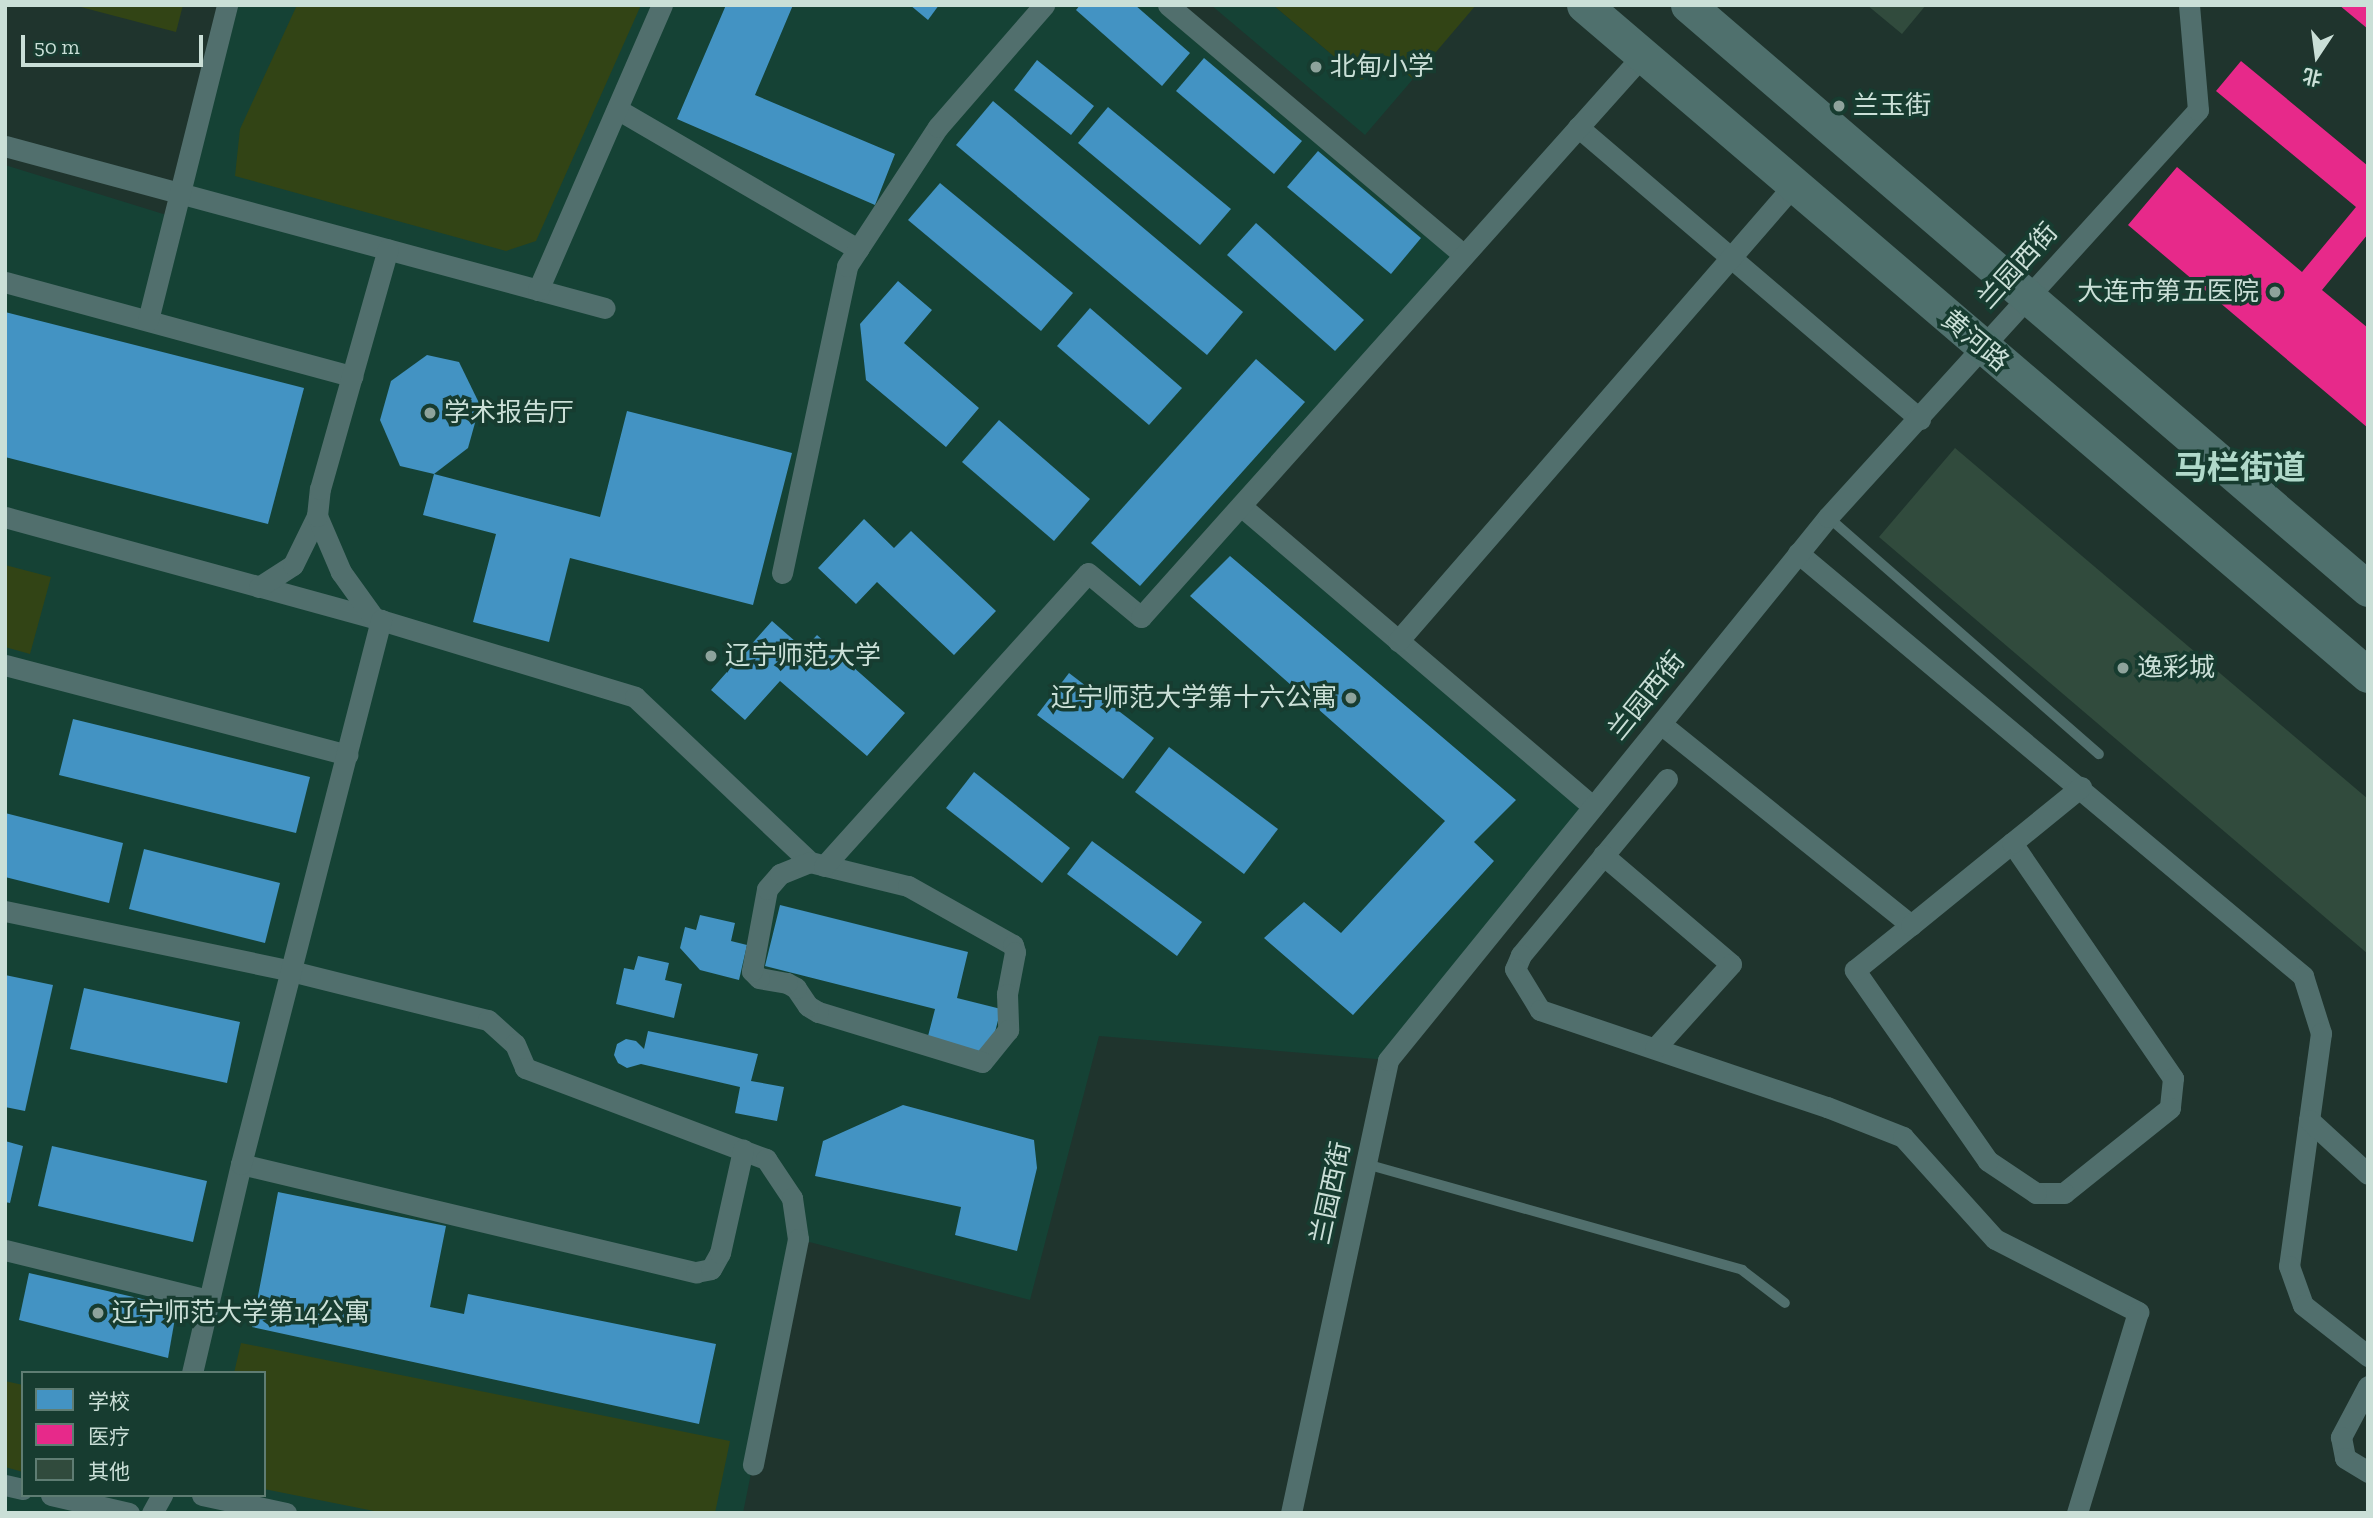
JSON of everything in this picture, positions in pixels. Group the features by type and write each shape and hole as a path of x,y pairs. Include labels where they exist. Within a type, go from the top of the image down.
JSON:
{"main road":[{"name":"黄河路","path":"1584,5 2368,675"},
{"path":"1688,5 2368,589"}],"street":[{"path":"148,320 228,5"},
{"path":"538,290 662,5"},
{"path":"782,573 847,266 937,127 1044,5"},
{"path":"1168,5 1464,255"},
{"name":"兰园西街","path":"1290,1513 1388,1060 1828,517 1920,419 2198,110 2189,5"},
{"path":"5,517 377,619 635,697 817,864 908,886 1013,945 1015,952 1007,995 1008,1030 982,1062 818,1012 808,1006 796,988 787,983 759,978 752,971 767,889 780,874 817,864 1088,573 1142,617 1643,55"},
{"path":"617,109 858,249"},
{"path":"1578,127 1920,419"},
{"path":"5,146 606,308"},
{"path":"1398,641 1793,186"},
{"path":"259,587 293,565 317,516 320,489 388,249"},
{"path":"5,282 352,376"},
{"path":"1241,506 1593,807"},
{"path":"191,1371 241,1164 348,755 377,619 341,572 317,516"},
{"path":"1798,553 2081,787 2303,976 2321,1033 2289,1266 2303,1305 2368,1356"},
{"path":"5,665 348,755"},
{"path":"1661,724 1911,925"},
{"path":"1667,779 1521,955 1515,969 1540,1010 1827,1107 1902,1137 1995,1239 2138,1312 2077,1513"},
{"path":"2012,843 2173,1078 2169,1108 2064,1193 2036,1193 1988,1161 1855,970 2081,787"},
{"path":"1604,855 1731,964 1655,1048"},
{"path":"5,911 291,971 488,1020 515,1044 525,1068 766,1159 792,1198 798,1239 753,1465"},
{"path":"2309,1119 2368,1174"},
{"path":"241,1164 696,1272 711,1269 720,1253 743,1150"},
{"path":"5,1250 209,1300"},
{"path":"2368,1386 2341,1437 2346,1458 2368,1472"},
{"path":"60,1497 129,1513"},
{"path":"152,1513 161,1497"},
{"path":"211,1497 286,1513"}],"lane":[{"path":"1828,517 2099,754"},
{"path":"1366,1164 1742,1270 1785,1303"}],"shaded area":[{"path":"73,5 183,5 176,32"},
{"name":"辽宁师范大学","path":"228,5 1168,5 1464,255 1241,506 1593,807 1388,1060 1099,1036 1030,1300 798,1239 743,1513 5,1513 5,165 173,217"},
{"path":"297,5 641,5 536,241 506,251 235,176 240,129"},
{"name":"北甸小学","path":"1211,5 1273,5 1362,80 1384,55 1413,79 1365,135"},
{"path":"1273,5 1476,5 1413,79 1384,55 1362,80"},
{"path":"5,565 51,577 30,654 5,647"},
{"path":"241,1343 730,1441 715,1513 384,1513 266,1489 266,1371 234,1371"},
{"path":"5,1381 21,1385 21,1471 5,1467"}],"building: 学校":[{"path":"726,5 793,5 755,95 895,154 875,205 677,119"},
{"path":"910,5 939,5 928,20"},
{"path":"1080,5 1135,5 1190,53 1162,86 1076,10"},
{"path":"1204,58 1302,141 1274,174 1176,91"},
{"path":"1037,60 1094,106 1071,135 1014,90"},
{"path":"993,101 1243,312 1207,355 956,145"},
{"path":"1108,107 1231,209 1200,245 1078,143"},
{"path":"1318,151 1421,238 1391,274 1287,187"},
{"path":"940,183 1073,293 1041,331 908,220"},
{"path":"1256,223 1364,320 1335,351 1227,255"},
{"path":"898,281 932,310 904,343 979,408 946,447 866,380 860,324"},
{"path":"1090,308 1182,388 1149,425 1057,346"},
{"path":"5,312 304,388 268,524 5,457"},
{"name":"学术报告厅","path":"427,355 459,362 480,405 468,448 434,474 400,466 380,420 391,381"},
{"path":"1256,359 1305,402 1140,586 1091,543"},
{"path":"627,411 792,453 753,605 570,558 549,642 473,622 496,534 423,515 434,474 600,517"},
{"path":"999,420 1090,499 1054,541 962,462"},
{"path":"864,519 894,548 911,531 996,611 954,655 877,582 856,604 818,568"},
{"name":"辽宁师范大学第十六公寓","path":"1230,556 1516,800 1474,842 1494,861 1353,1015 1264,938 1304,902 1341,933 1445,821 1190,596"},
{"path":"772,621 804,649 817,635 905,713 867,756 780,681 745,720 711,690"},
{"path":"1069,673 1154,738 1123,779 1037,715"},
{"path":"73,719 310,777 296,833 59,775"},
{"path":"1169,747 1278,829 1244,874 1135,792"},
{"path":"974,772 1070,848 1042,883 946,808"},
{"path":"5,813 123,843 109,903 5,877"},
{"path":"1092,841 1202,922 1177,956 1067,874"},
{"path":"144,849 280,883 265,943 129,909"},
{"path":"780,905 968,952 957,998 1001,1009 989,1055 927,1040 935,1009 765,966"},
{"path":"700,915 735,923 731,941 747,945 739,980 700,970 680,948 685,927 696,930"},
{"path":"638,956 669,963 665,980 682,984 674,1018 616,1004 624,968 634,970"},
{"path":"5,975 53,985 25,1111 5,1107"},
{"path":"84,988 240,1022 227,1083 70,1049"},
{"path":"648,1031 758,1054 751,1081 784,1087 777,1121 735,1113 740,1087 641,1064 627,1068 618,1063 614,1055 617,1044 626,1039 636,1041 644,1049"},
{"path":"903,1105 1034,1140 1037,1168 1017,1251 955,1235 961,1207 815,1176 823,1141"},
{"path":"5,1141 23,1146 10,1203 5,1202"},
{"path":"52,1146 207,1181 193,1242 38,1206"},
{"path":"278,1192 446,1226 430,1307 464,1314 468,1294 716,1344 699,1424 252,1327"},
{"name":"辽宁师范大学第14公寓","path":"29,1273 177,1307 168,1358 19,1320"}],"building: 医疗":[{"path":"2339,5 2368,5 2368,29"},
{"path":"2241,61 2368,166 2368,234 2322,290 2368,328 2368,428 2128,225 2177,167 2302,272 2356,207 2216,91"}],"building: 其他":[{"path":"1867,5 1926,5 1902,34"},
{"name":"逸彩城","path":"1955,448 2368,799 2368,954 1879,537"}],"place":[{"name":"北甸小学","path":"1316,67"},
{"name":"兰玉街","path":"1839,106"},
{"name":"大连市第五医院","path":"2275,292"},
{"name":"学术报告厅","path":"430,413"},
{"name":"辽宁师范大学","path":"711,656"},
{"name":"逸彩城","path":"2123,668"},
{"name":"辽宁师范大学第十六公寓","path":"1351,698"},
{"name":"辽宁师范大学第14公寓","path":"98,1313"}],"district":[{"name":"马栏街道","path":"2240,468"}]}
